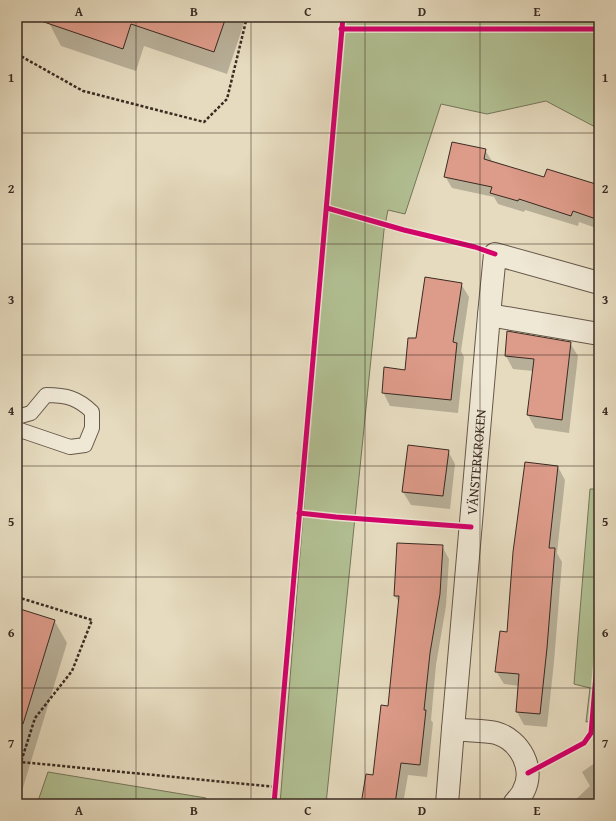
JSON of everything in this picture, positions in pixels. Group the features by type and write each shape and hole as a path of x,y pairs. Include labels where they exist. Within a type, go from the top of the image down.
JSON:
{"street":[{"name":"VÄNSTERKROKEN","path":"447,804 495,254 599,283"},
{"path":"489,315 599,334"},
{"path":"453,729 496,733 512,741 524,756 528,773 524,792 514,804"}],"lane":[{"path":"17,417 30,413 46,395 63,395 83,403 92,412 92,428 85,445 70,447 17,429"}],"path":[{"path":"17,54 83,91 204,122 227,99 247,17"},
{"path":"17,597 92,620 72,671 35,718 17,775"},
{"path":"21,762 276,787"}],"green space":[{"path":"343,17 599,17 599,129 546,101 487,114 441,104 405,214 388,210 384,230 326,804 280,804"},
{"path":"590,489 599,489 599,719 586,722 590,688 574,684"},
{"path":"48,772 206,798 205,804 37,804"}],"building":[{"path":"42,17 226,17 214,52 131,24 123,49 41,21"},
{"path":"452,142 486,149 484,159 544,177 547,169 599,185 599,220 573,211 571,216 519,199 518,201 490,193 492,187 444,177"},
{"path":"425,277 462,283 453,342 457,343 451,400 382,393 384,367 405,370 408,338 416,338"},
{"path":"507,331 571,342 562,420 527,415 534,359 505,356"},
{"path":"408,445 449,450 443,496 402,492"},
{"path":"525,462 558,466 549,548 555,548 540,714 516,712 519,674 495,672 500,631 507,632 513,552"},
{"path":"397,543 443,545 440,594 430,653 420,765 401,763 395,804 361,804 366,774 373,775 381,705 388,706 399,596 394,596"},
{"path":"17,608 55,620 23,724 17,723"}],"cycle path":[{"path":"274,804 343,17"},
{"path":"341,29 599,29"},
{"path":"327,208 404,230 475,247 495,254"},
{"path":"299,513 471,527"},
{"path":"528,773 584,743 591,733 599,641"}]}
